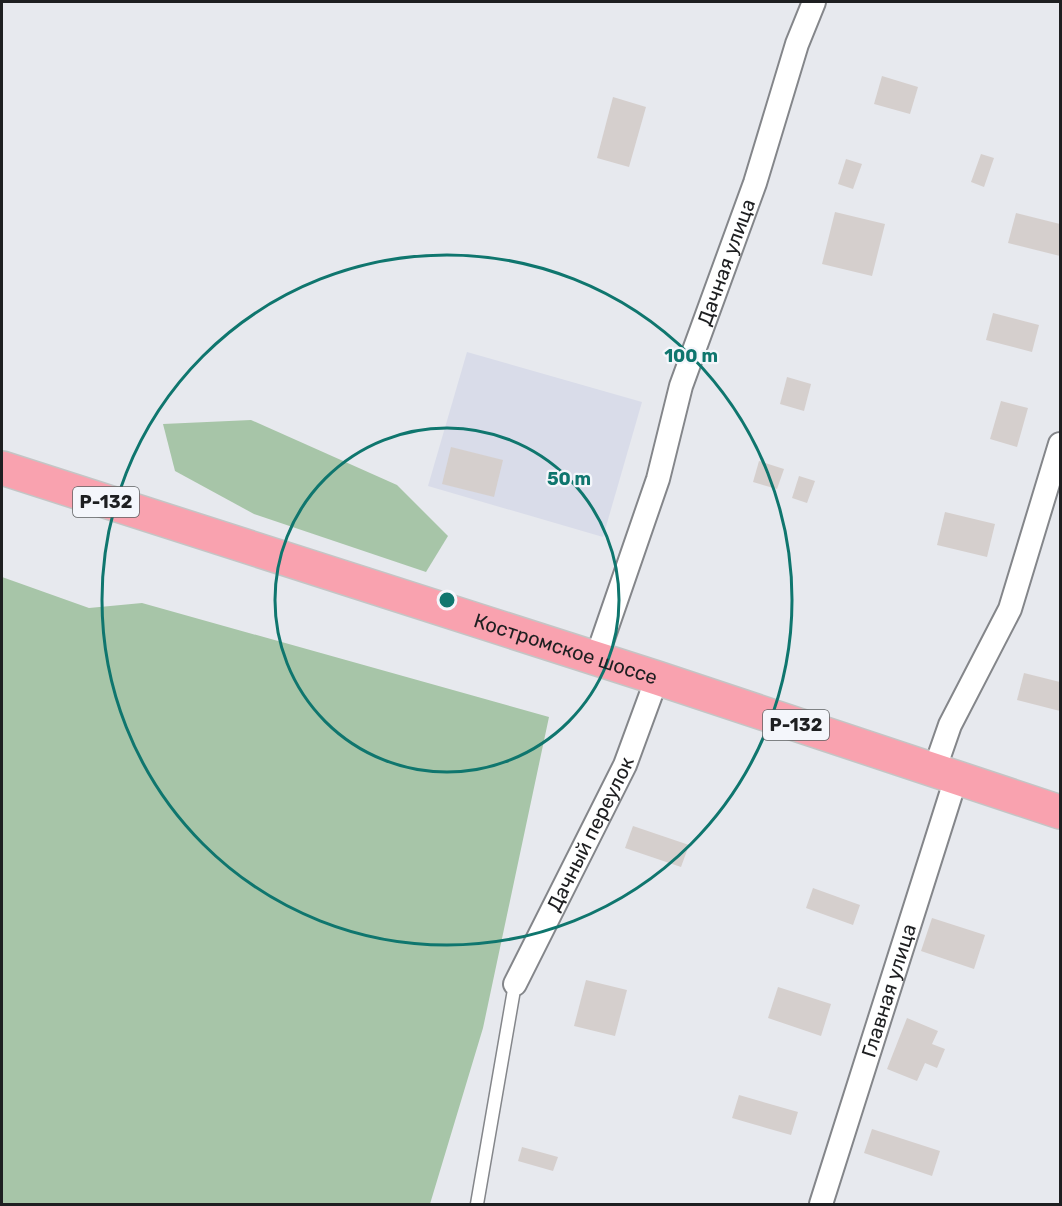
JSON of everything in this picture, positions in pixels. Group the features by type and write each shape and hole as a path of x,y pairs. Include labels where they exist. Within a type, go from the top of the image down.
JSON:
{"highway":[{"name":"Костромское шоссе","path":"2,468 657,678 1060,812"}],"street":[{"name":"Дачная улица","path":"596,659 658,479 681,386 755,183 796,44 813,2"},
{"name":"Главная улица","path":"821,1204 945,774 950,725 1010,609 1060,444"},
{"name":"Дачный переулок","path":"515,984 625,765 657,678"}],"lane":[{"path":"477,1204 515,984"}],"shaded area":[{"path":"467,352 642,402 603,537 428,486"}],"green space":[{"path":"251,420 397,485 448,536 426,572 254,514 175,471 163,424"},
{"path":"2,577 89,608 142,603 549,717 483,1028 430,1204 2,1204"}],"building":[{"path":"882,76 918,87 910,114 874,104"},
{"path":"613,97 646,107 629,167 597,158"},
{"path":"981,154 994,158 984,187 971,182"},
{"path":"846,159 862,164 853,189 838,184"},
{"path":"835,212 885,224 872,276 822,264"},
{"path":"1016,213 1060,224 1060,256 1008,243"},
{"path":"993,313 1039,325 1032,352 986,340"},
{"path":"787,377 811,384 804,411 780,404"},
{"path":"1001,401 1028,408 1017,447 990,439"},
{"path":"451,447 503,460 494,497 442,484"},
{"path":"759,461 784,469 777,489 753,482"},
{"path":"799,476 815,481 807,503 792,498"},
{"path":"945,512 995,524 987,557 937,545"},
{"path":"1024,673 1060,682 1060,711 1017,700"},
{"path":"633,826 689,845 681,867 625,848"},
{"path":"813,888 860,905 853,925 806,908"},
{"path":"932,918 985,935 974,969 921,951"},
{"path":"586,980 627,990 615,1036 574,1026"},
{"path":"778,987 831,1004 821,1036 768,1018"},
{"path":"907,1018 938,1031 932,1044 945,1049 937,1068 925,1063 917,1081 887,1069"},
{"path":"739,1095 798,1112 791,1135 732,1118"},
{"path":"872,1129 940,1151 932,1176 864,1153"},
{"path":"522,1147 558,1157 553,1171 518,1161"}]}
